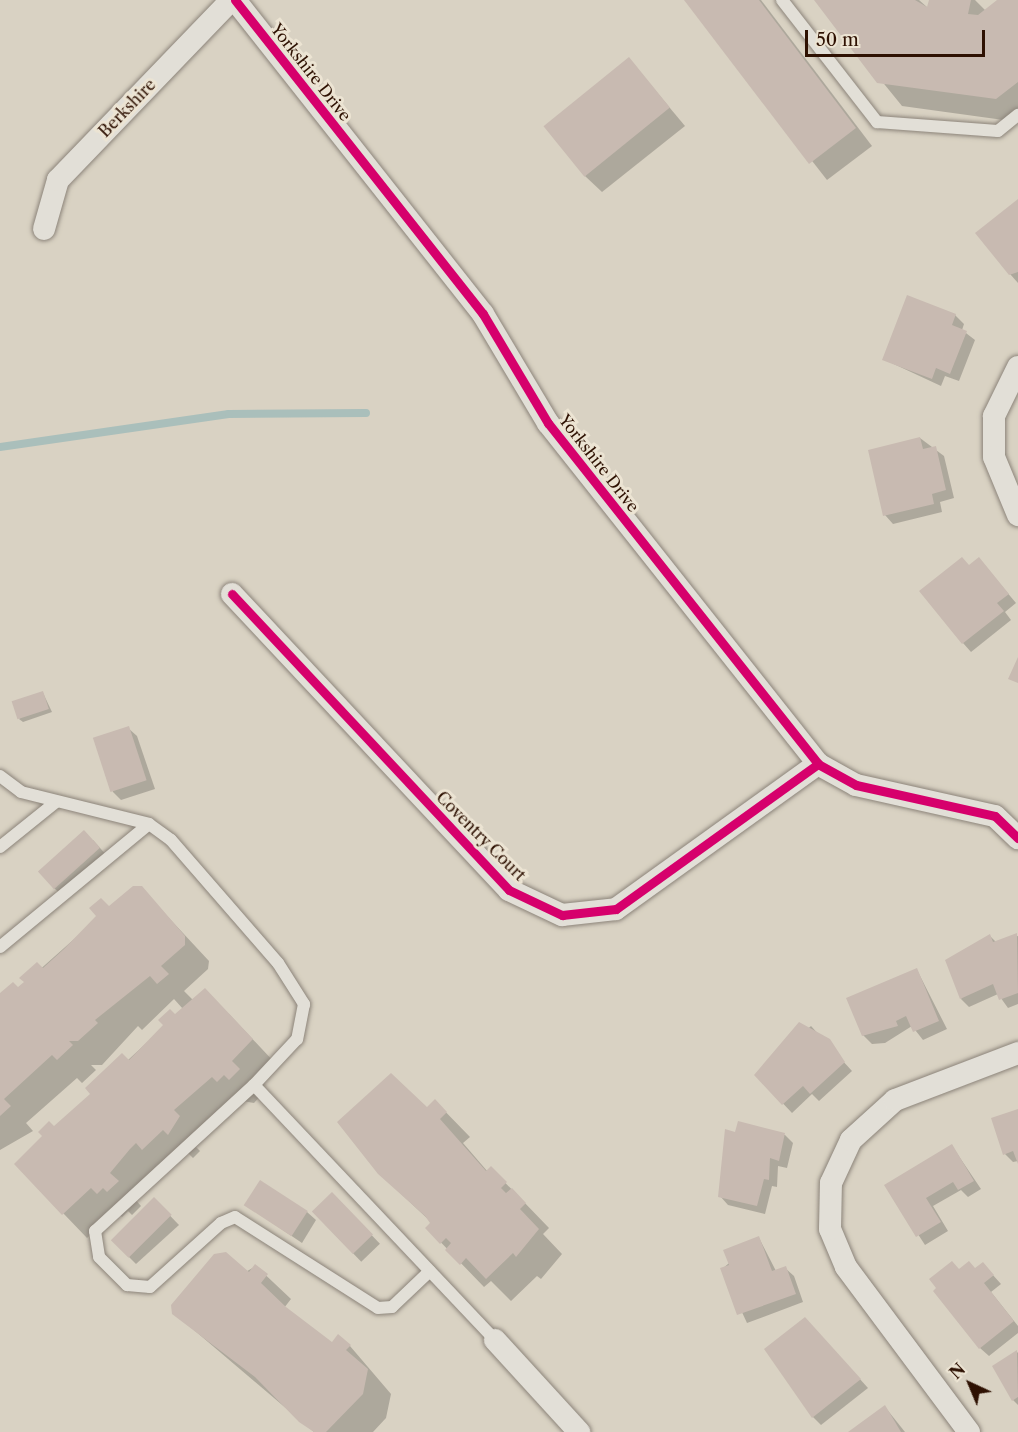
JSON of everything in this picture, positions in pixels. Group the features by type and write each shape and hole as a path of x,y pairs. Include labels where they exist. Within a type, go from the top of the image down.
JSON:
{"street":[{"name":"Berkshire","path":"44,229 58,180 231,0"},
{"name":"Yorkshire Drive","path":"236,0 483,315 548,423 818,764 856,785 995,816 1018,838"},
{"path":"1018,368 994,416 994,457 1018,515"},
{"name":"Coventry Court","path":"232,594 508,890 562,915 616,909 818,764"},
{"path":"969,1432 846,1267 830,1229 831,1184 851,1140 894,1100 1018,1053"},
{"path":"495,1340 579,1432"}],"lane":[{"path":"782,0 877,122 999,131 1018,115"},
{"path":"0,776 21,792 149,824 171,840 278,963 304,1004 297,1040 254,1085 95,1231 99,1257 127,1285 150,1287 221,1223 235,1217 378,1308 392,1307 430,1271"},
{"path":"0,847 56,802"},
{"path":"0,947 149,824"},
{"path":"254,1085 495,1340"}],"building":[{"path":"684,0 759,0 856,128 809,164"},
{"path":"814,0 915,0 927,7 929,0 971,0 968,14 978,15 997,0 1018,0 1018,82 996,99 877,83"},
{"path":"629,57 670,108 584,177 544,126"},
{"path":"1018,199 1018,272 1009,275 975,233"},
{"path":"907,295 956,314 952,325 967,331 950,374 936,368 932,379 882,360"},
{"path":"920,437 923,449 936,446 946,490 932,494 934,504 883,516 868,450"},
{"path":"962,557 969,565 979,557 1009,594 997,603 1004,611 962,644 919,591"},
{"path":"1018,657 1018,683 1008,679"},
{"path":"43,691 49,709 17,719 12,701"},
{"path":"129,726 147,780 110,792 93,738"},
{"path":"84,830 100,848 54,889 38,871"},
{"path":"133,886 142,886 185,936 185,945 161,966 169,974 157,984 150,976 95,1020 98,1023 78,1041 69,1041 73,1045 57,1060 52,1055 4,1099 11,1106 0,1116 0,993 13,982 18,987 24,982 19,978 37,962 43,968 64,949 96,916 89,908 101,898 109,906"},
{"path":"1017,933 1018,993 999,1000 993,984 960,999 945,960 990,934 993,942"},
{"path":"917,968 939,1021 913,1032 906,1016 896,1021 898,1026 862,1036 846,998"},
{"path":"205,988 253,1039 232,1061 240,1069 229,1080 224,1075 217,1082 212,1077 174,1110 180,1116 168,1135 163,1130 142,1150 136,1143 130,1149 110,1173 119,1181 107,1192 103,1188 97,1194 91,1188 62,1215 14,1164 42,1136 38,1132 49,1121 54,1126 90,1094 85,1088 122,1053 129,1060 163,1025 158,1020 170,1009 175,1014"},
{"path":"799,1022 830,1039 845,1062 810,1094 803,1086 782,1105 754,1075"},
{"path":"391,1073 427,1107 435,1099 447,1112 440,1119 486,1171 491,1166 507,1182 501,1188 506,1193 512,1188 526,1203 520,1209 539,1229 516,1257 513,1253 486,1279 466,1258 460,1265 445,1250 451,1243 446,1238 440,1244 425,1228 430,1223 425,1216 378,1174 337,1122"},
{"path":"1018,1109 1018,1164 1013,1151 1003,1155 991,1118"},
{"path":"738,1121 785,1133 779,1161 770,1158 769,1180 764,1179 757,1206 718,1197 725,1129 735,1132"},
{"path":"952,1144 974,1181 958,1190 953,1182 926,1198 941,1222 916,1237 884,1185"},
{"path":"260,1180 308,1211 291,1236 244,1205"},
{"path":"332,1192 373,1234 353,1254 312,1211"},
{"path":"154,1197 172,1215 129,1258 111,1240"},
{"path":"759,1236 772,1271 786,1266 796,1294 737,1315 720,1268 729,1265 723,1250"},
{"path":"226,1252 249,1272 255,1264 268,1274 261,1283 286,1307 332,1342 338,1334 351,1345 346,1350 368,1369 363,1394 326,1432 314,1432 299,1422 255,1377 172,1314 171,1305 214,1254"},
{"path":"952,1261 959,1269 969,1261 975,1268 983,1262 994,1275 984,1283 1014,1321 979,1349 933,1291 936,1288 929,1279"},
{"path":"805,1317 861,1379 812,1418 764,1349"},
{"path":"1017,1350 1018,1397 1012,1401 992,1366"},
{"path":"885,1405 901,1432 848,1432"}],"waterway":[{"path":"0,447 229,414 366,413"}],"cycle path":[{"path":"235,0 483,314 548,423 818,764 856,785 995,816 1018,838"},
{"path":"232,594 509,890 562,915 616,909 818,764"}]}
